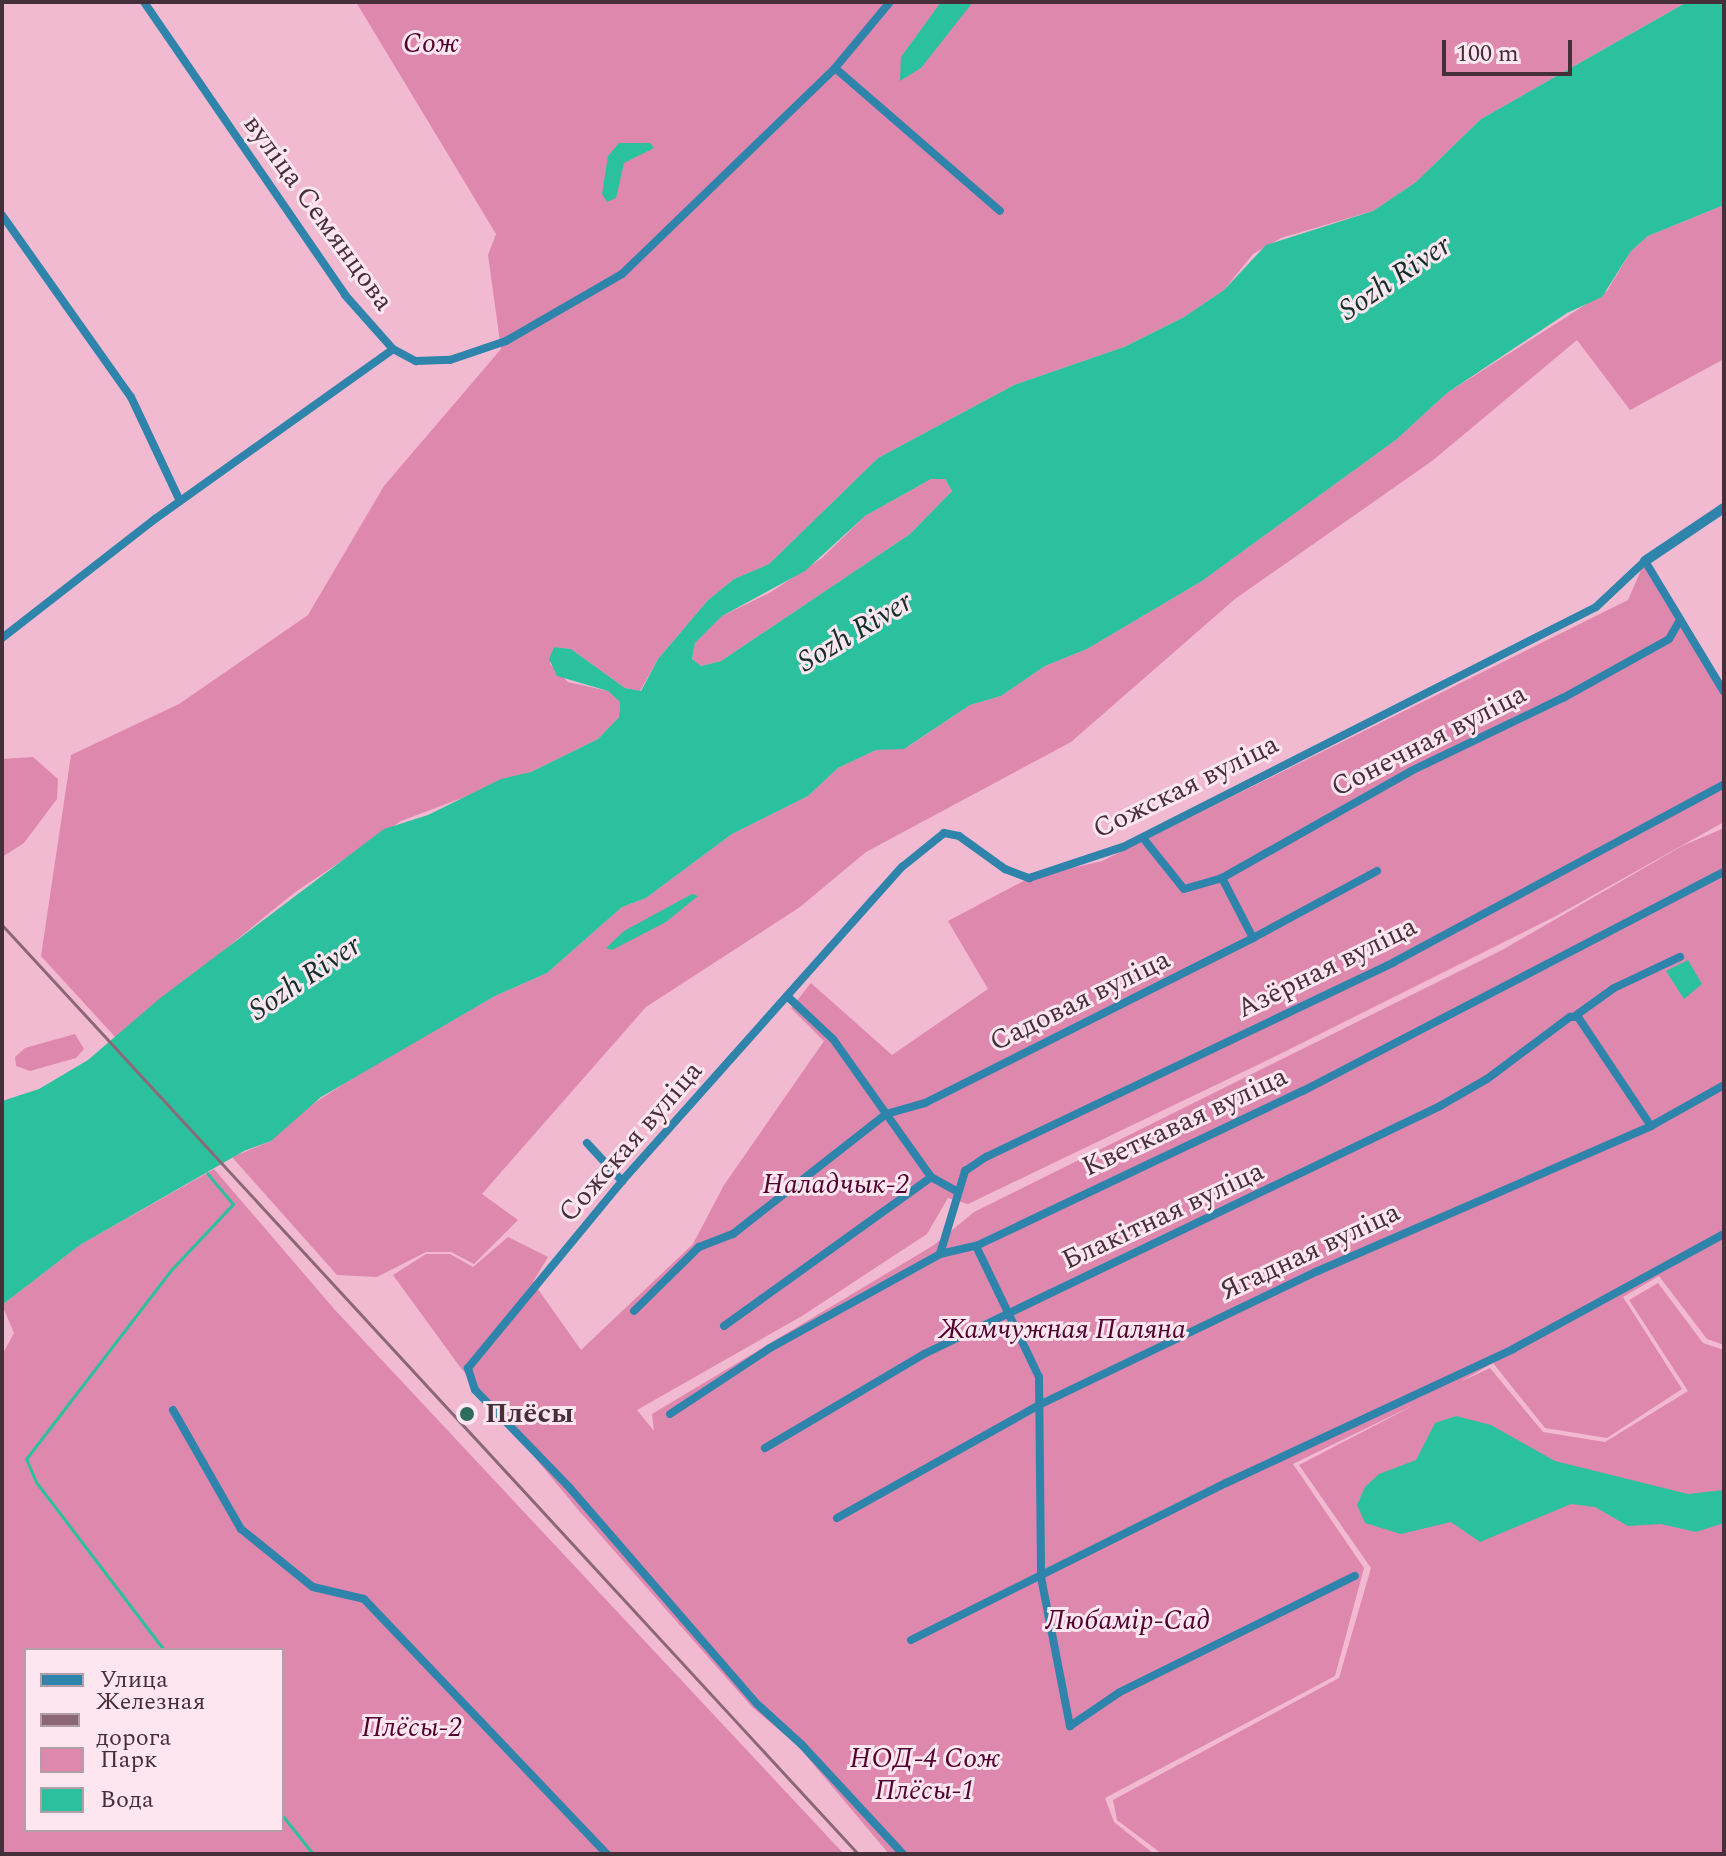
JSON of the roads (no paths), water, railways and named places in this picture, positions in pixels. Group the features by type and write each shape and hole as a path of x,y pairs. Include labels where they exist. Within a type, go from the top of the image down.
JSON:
{"street":[{"name":"вуліца Семянцова","path":"144,2 345,295 393,349 416,361 450,360 506,341 622,274 835,68 890,2"},
{"path":"835,68 1000,211"},
{"path":"2,215 131,397 180,501"},
{"path":"2,638 180,501 393,349"},
{"path":"1724,508 1645,561 1724,692"},
{"name":"Сожская вуліца","path":"903,1854 801,1744 757,1704 570,1488 468,1381 468,1368 622,1181 902,867 944,833 959,836 1005,869 1029,878 1143,838 1596,607 1645,561"},
{"name":"Сонечная вуліца","path":"1143,838 1184,889 1222,878 1411,771 1563,698 1669,639 1680,618"},
{"name":"Азёрная вуліца","path":"940,1254 965,1171 986,1157 1394,962 1724,784"},
{"name":"Садовая вуліца","path":"886,1114 925,1103 1253,938 1377,871"},
{"name":"Кветкавая вуліца","path":"670,1414 770,1348 940,1254 976,1246 1303,1091 1724,872"},
{"path":"1222,878 1253,938"},
{"name":"Блакітная вуліца","path":"765,1448 924,1354 1440,1106 1614,988 1680,957"},
{"path":"787,996 833,1039 931,1177 958,1192"},
{"path":"1575,1016 1651,1126"},
{"name":"Ягадная вуліца","path":"837,1518 1039,1405 1318,1271 1651,1126 1724,1085"},
{"path":"634,1311 699,1247 733,1234 886,1114"},
{"path":"587,1143 622,1181"},
{"path":"724,1326 931,1177"},
{"path":"911,1640 1226,1483 1513,1349 1724,1234"},
{"path":"976,1246 1011,1313 1039,1377 1041,1577 1070,1726 1120,1692 1355,1576"},
{"path":"173,1410 241,1529 313,1587 364,1599 607,1854"}],"water":[{"path":"941,2 973,2 921,68 900,81 901,57"},
{"name":"Sozh River","path":"1687,2 1724,2 1724,205 1648,236 1631,251 1602,297 1567,313 1447,393 1397,439 1202,581 1087,649 1045,666 1001,696 970,705 904,749 876,750 838,768 808,796 732,834 646,898 622,907 547,973 495,996 321,1097 271,1141 244,1151 80,1245 2,1305 2,1101 39,1089 88,1060 159,999 384,829 428,815 501,779 531,772 598,739 619,717 620,702 608,691 557,676 549,659 554,647 571,649 625,688 641,691 658,659 708,600 734,579 769,564 878,458 1014,385 1124,347 1184,317 1224,290 1266,245 1373,211 1416,182 1481,119","holes":["931,479 945,479 952,491 910,534 721,661 701,666 692,659 695,643 722,616 805,571 865,516"]},
{"path":"619,143 650,143 654,148 624,163 616,198 607,202 602,194 608,156"},
{"path":"692,894 698,896 666,922 612,950 606,948 624,931"},
{"path":"1688,960 1702,984 1684,999 1666,971"},
{"path":"1456,1416 1491,1425 1555,1461 1688,1494 1724,1490 1724,1523 1696,1532 1661,1524 1628,1526 1595,1507 1571,1504 1480,1542 1451,1522 1401,1534 1365,1523 1357,1505 1365,1487 1379,1474 1416,1460 1435,1423"}],"waterway":[{"path":"162,1648 36,1482 26,1459 172,1269 233,1204 207,1173"},
{"path":"284,1818 313,1854"}],"railway":[{"path":"2,925 858,1854"}],"place":[{"name":"Плёсы","path":"467,1414"}],"park label":[{"name":"Сож","path":"431,44"},
{"name":"Наладчык-2","path":"836,1185"},
{"name":"Жамчужная Паляна","path":"1062,1330"},
{"name":"Любамір-Сад","path":"1128,1621"},
{"name":"Плёсы-2","path":"412,1728"},
{"name":"НОД-4 Сож Плёсы-1","path":"925,1775"}]}
